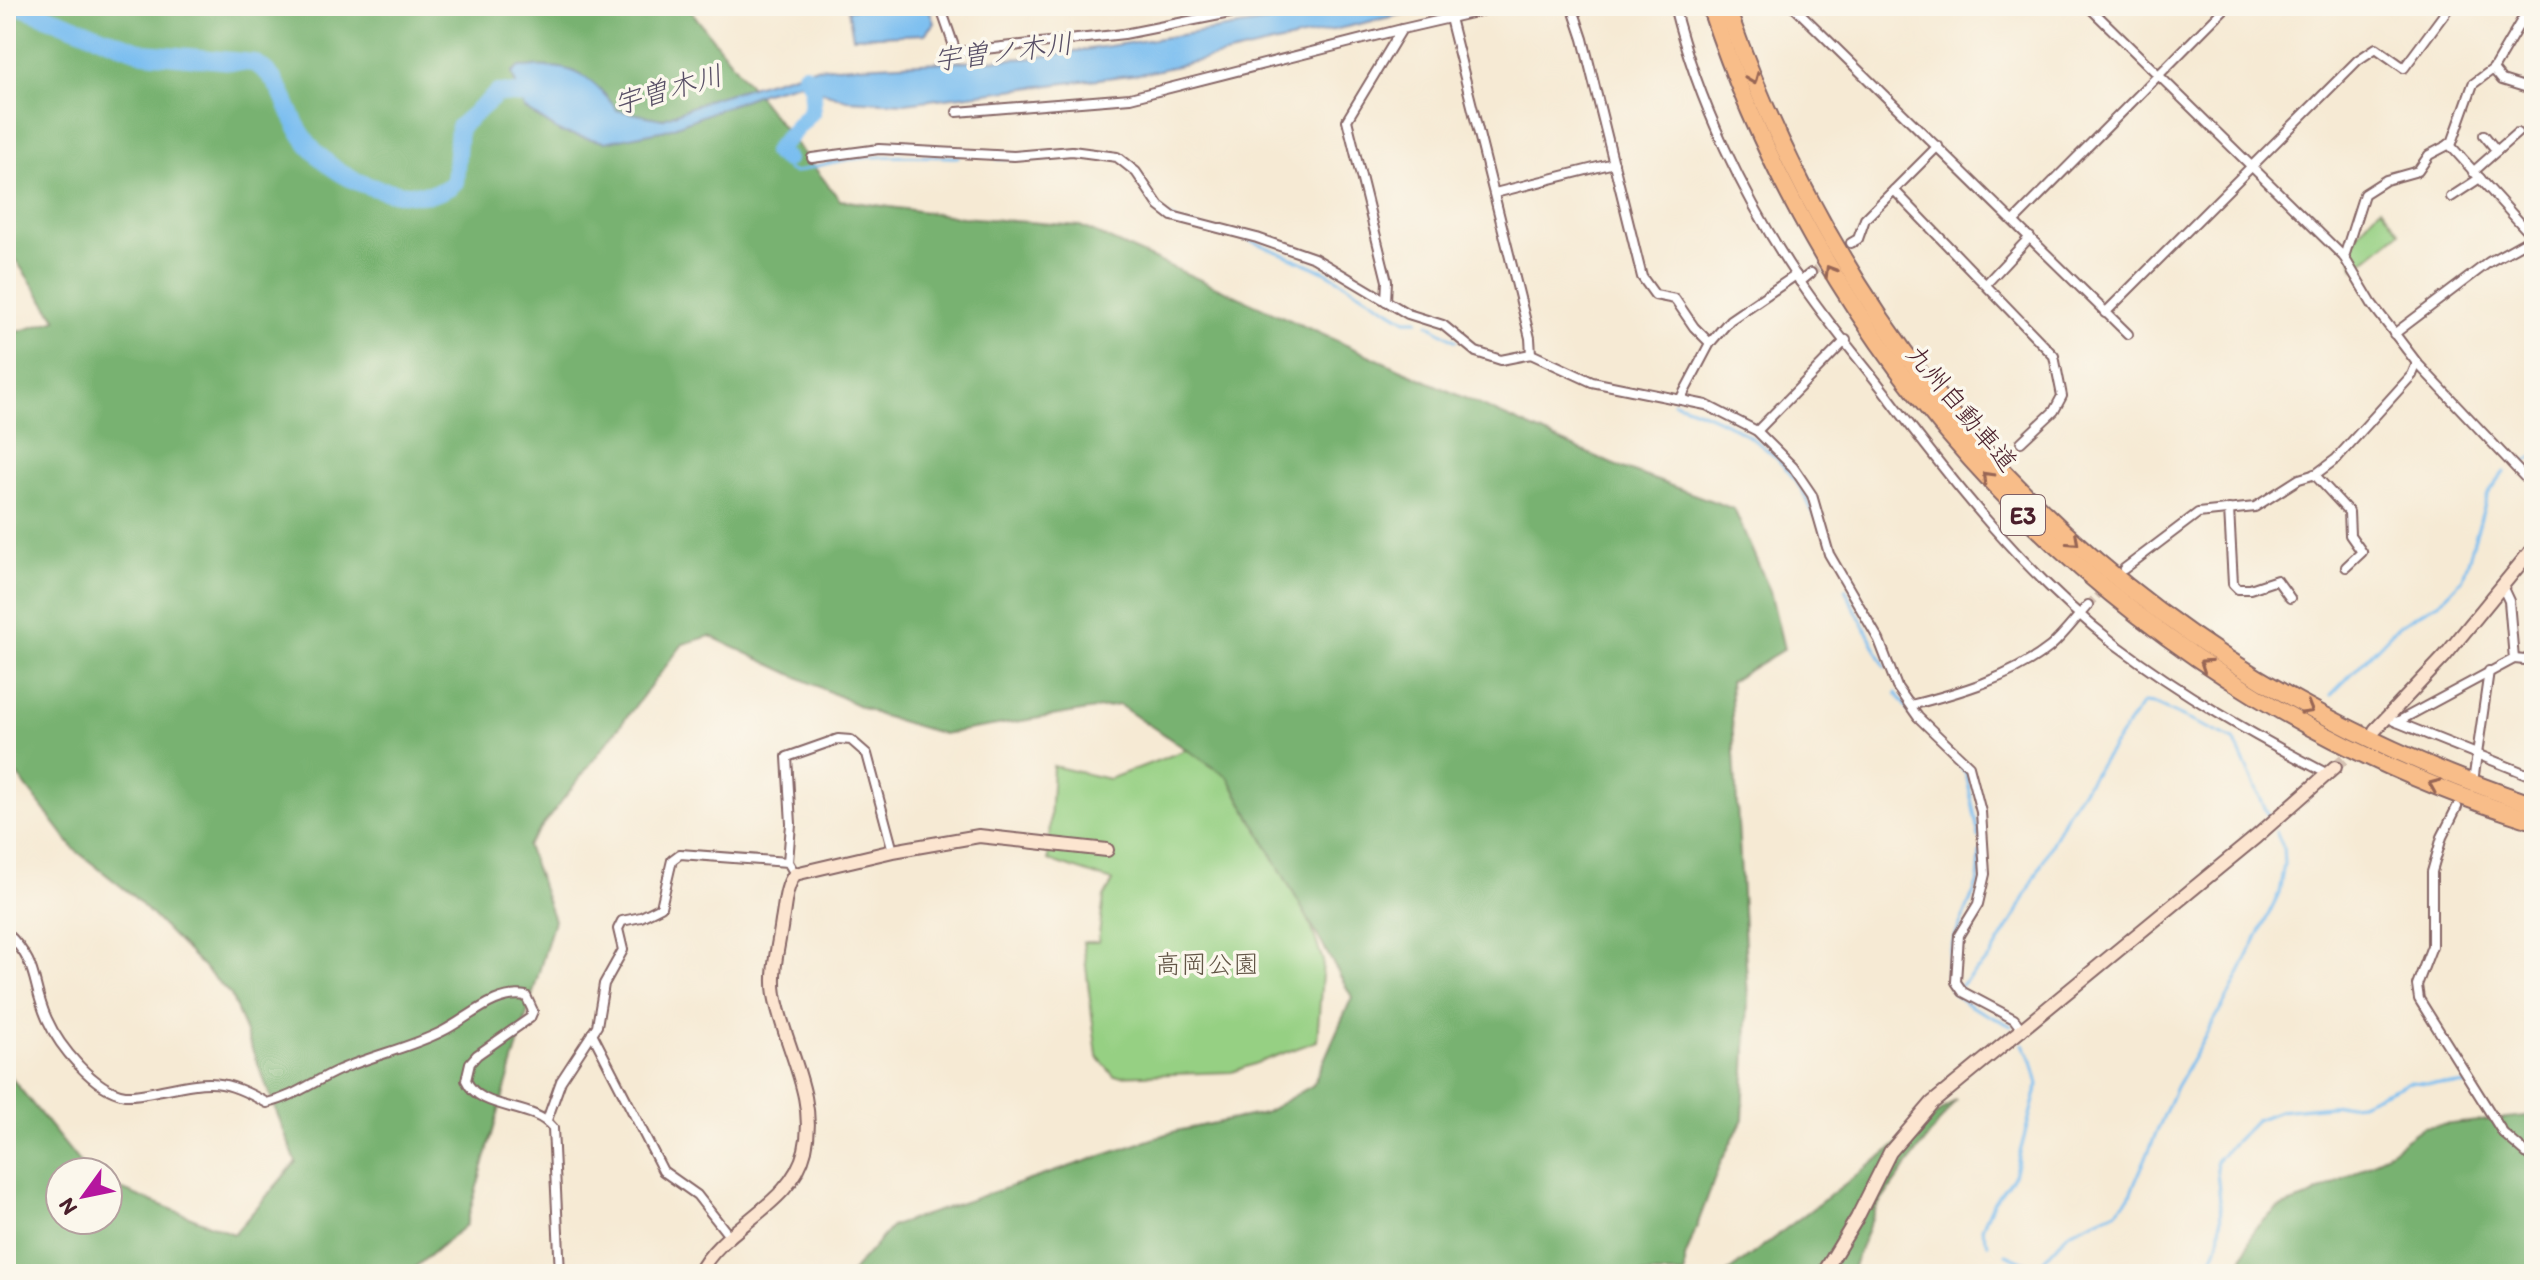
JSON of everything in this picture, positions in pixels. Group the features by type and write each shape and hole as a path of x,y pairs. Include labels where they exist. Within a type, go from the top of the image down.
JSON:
{"highway":[{"name":"九州自動車道","path":"1715,6 1771,125 1843,261 1934,393 2041,511 2170,621 2250,676 2389,750 2534,805"},
{"name":"九州自動車道","path":"1715,6 1757,132 1829,269 1922,403 2031,523 2093,581 2171,642 2241,688 2382,763 2534,821"}],"street":[{"path":"940,6 956,52 1124,34 1265,6"},
{"path":"957,112 1130,98 1502,6"},
{"path":"1572,6 1642,277 1655,295 1675,299 1694,327 1710,343"},
{"path":"1674,6 1687,54 1728,152 1798,278 1959,490 2080,614 2214,714 2330,770 2256,837 1932,1103 1890,1152 1857,1218 1823,1274"},
{"path":"1793,6 2015,220 2128,334"},
{"path":"2088,6 2344,257 2394,334 2417,363 2534,487"},
{"path":"2015,220 2227,6"},
{"path":"2105,313 2358,60 2376,48 2404,68 2450,6"},
{"path":"2344,257 2364,194 2386,180 2418,171 2429,155 2452,143 2473,84 2493,69 2530,6"},
{"path":"1450,18 1495,193 1531,354"},
{"path":"1386,301 1387,281 1347,120 1402,29"},
{"path":"2493,69 2502,80 2534,90"},
{"path":"2451,197 2517,133"},
{"path":"2484,135 2497,151"},
{"path":"2394,334 2489,262 2533,237 2449,144"},
{"path":"1851,243 1858,239 1865,219 1938,146"},
{"path":"812,158 879,149 1014,156 1053,151 1117,157 1136,172 1159,206 1172,216 1257,238 1314,258 1408,314 1443,325 1476,352 1501,360 1531,354 1592,382 1706,405 1757,431 1793,467 1812,495 1829,554 1879,640 1897,687 1969,766 1981,812 1985,874 1978,904 1959,935 1956,982 1963,992 2014,1019 2023,1031"},
{"path":"1495,193 1614,163"},
{"path":"1894,190 1987,283 2054,356 2062,396 2054,411 2021,442"},
{"path":"1987,283 2030,237"},
{"path":"1681,398 1710,343 1730,320 1811,273"},
{"path":"1757,431 1846,340"},
{"path":"2124,569 2198,513 2255,507 2336,459 2412,375 2417,363"},
{"path":"2314,474 2349,512 2350,535 2362,552 2346,567"},
{"path":"2229,509 2233,584 2238,589 2250,589 2277,580 2290,598"},
{"path":"2392,720 2534,547"},
{"path":"2502,586 2509,601 2514,659"},
{"path":"1911,705 1972,687 2018,667 2051,646 2088,605"},
{"path":"2375,730 2514,659 2525,660 2534,654"},
{"path":"2474,775 2489,671"},
{"path":"2392,720 2534,777"},
{"path":"699,1274 708,1255 778,1197 806,1149 803,1084 774,991 784,909 795,874 788,862 791,824 787,757 838,739 851,740 867,754 893,851"},
{"path":"2457,807 2442,837 2432,872 2432,946 2417,985 2419,999 2503,1133 2534,1160"},
{"path":"795,874 893,851 979,836 1107,850"},
{"path":"547,1120 561,1081 592,1033 604,984 623,950 618,929 622,921 641,917 661,907 672,860 680,854 788,862"},
{"path":"6,932 24,950 35,971 46,1018 61,1043 94,1078 125,1095 210,1080 233,1085 267,1103 290,1098 341,1069 442,1032 511,994 526,996 533,1011 530,1018 477,1055 470,1063 466,1080 478,1094 547,1120 555,1135 560,1274"},
{"path":"592,1033 663,1171 697,1195 730,1237"}],"green space":[{"path":"6,6 687,6 840,200 962,217 1080,226 1612,464 1734,509 1770,591 1784,649 1730,682 1748,999 1743,1119 1720,1164 1685,1258 1685,1274 850,1274 892,1226 1176,1131 1264,1113 1313,1085 1352,997 1228,777 1119,705 943,734 879,715 710,636 683,644 527,846 554,920 466,1225 407,1274 6,1274 6,1071 74,1156 44,1156 44,1236 124,1236 124,1190 234,1234 296,1162 231,995 132,895 74,849 6,760 6,335 57,320 6,246"},
{"path":"2381,207 2400,232 2354,269 2352,250 2357,235"},
{"name":"高岡公園","path":"1175,512 1265,543 1300,574 1313,608 1356,608 1397,670 1345,712 1359,765 1299,811 1295,880 1323,961 1317,1041 1232,1072 1114,1076 1097,1056 1083,942 1098,942 1104,897 1113,881 1048,860 1053,766 1109,779 1220,737 1242,702 1187,658 1118,622 1111,569"},
{"path":"1956,1100 1876,1208 1850,1274 1726,1274"},
{"path":"2534,1115 2534,1274 2237,1274 2254,1229 2277,1209 2307,1198 2370,1165 2423,1127"}],"water":[{"path":"870,6 928,6 934,23 925,34 853,37 848,10"},
{"path":"1331,6 1438,6 1146,73 905,103 847,100 799,83 761,93 666,130 605,142 560,132 524,108 512,73 519,67 551,67 576,72 596,86 617,110 662,119 710,99 814,68 1031,58 1265,22"}],"waterway":[{"name":"宇曽木川","path":"19,6 144,53 254,63 276,83 298,128 328,164 353,180 398,193 435,193 455,182 459,127 498,93 528,95 539,103"},
{"name":"宇曽ノ木川","path":"786,159 776,152 778,148 812,111 813,87 805,75"},
{"path":"786,159 787,169 794,173 855,159 958,157"},
{"path":"997,159 1085,157"},
{"path":"1160,211 1178,223 1227,234"},
{"path":"1242,237 1326,272 1406,320 1418,320"},
{"path":"1428,324 1456,341"},
{"path":"1674,402 1718,419 1758,443 1791,474 1814,516"},
{"path":"2518,465 2534,457"},
{"path":"2331,695 2398,626 2440,602 2463,578 2488,494 2504,472"},
{"path":"1845,589 1885,667"},
{"path":"1896,693 1910,713"},
{"path":"1953,992 1990,958 2018,911 2068,811 2143,703 2154,704 2234,740 2268,815"},
{"path":"1949,752 1966,773 1979,837"},
{"path":"2036,1269 2069,1232 2118,1210 2129,1197 2176,1087 2229,995 2279,893 2284,864 2283,846 2276,832"},
{"path":"1980,853 1977,884 1950,952 1948,979 1952,991 1963,1002 2011,1026"},
{"path":"1988,1244 1982,1228 1993,1203 2014,1175 2038,1085 2032,1061 2023,1044"},
{"path":"2188,1274 2203,1268 2212,1258 2218,1243 2220,1209 2216,1161 2256,1120 2279,1111 2360,1103 2409,1082 2468,1085"},
{"path":"2006,1254 2052,1274"}],"tunnel":[{"path":"1811,273 1830,259"},
{"path":"2088,605 2108,585"},
{"path":"2335,767 2359,745"}]}
